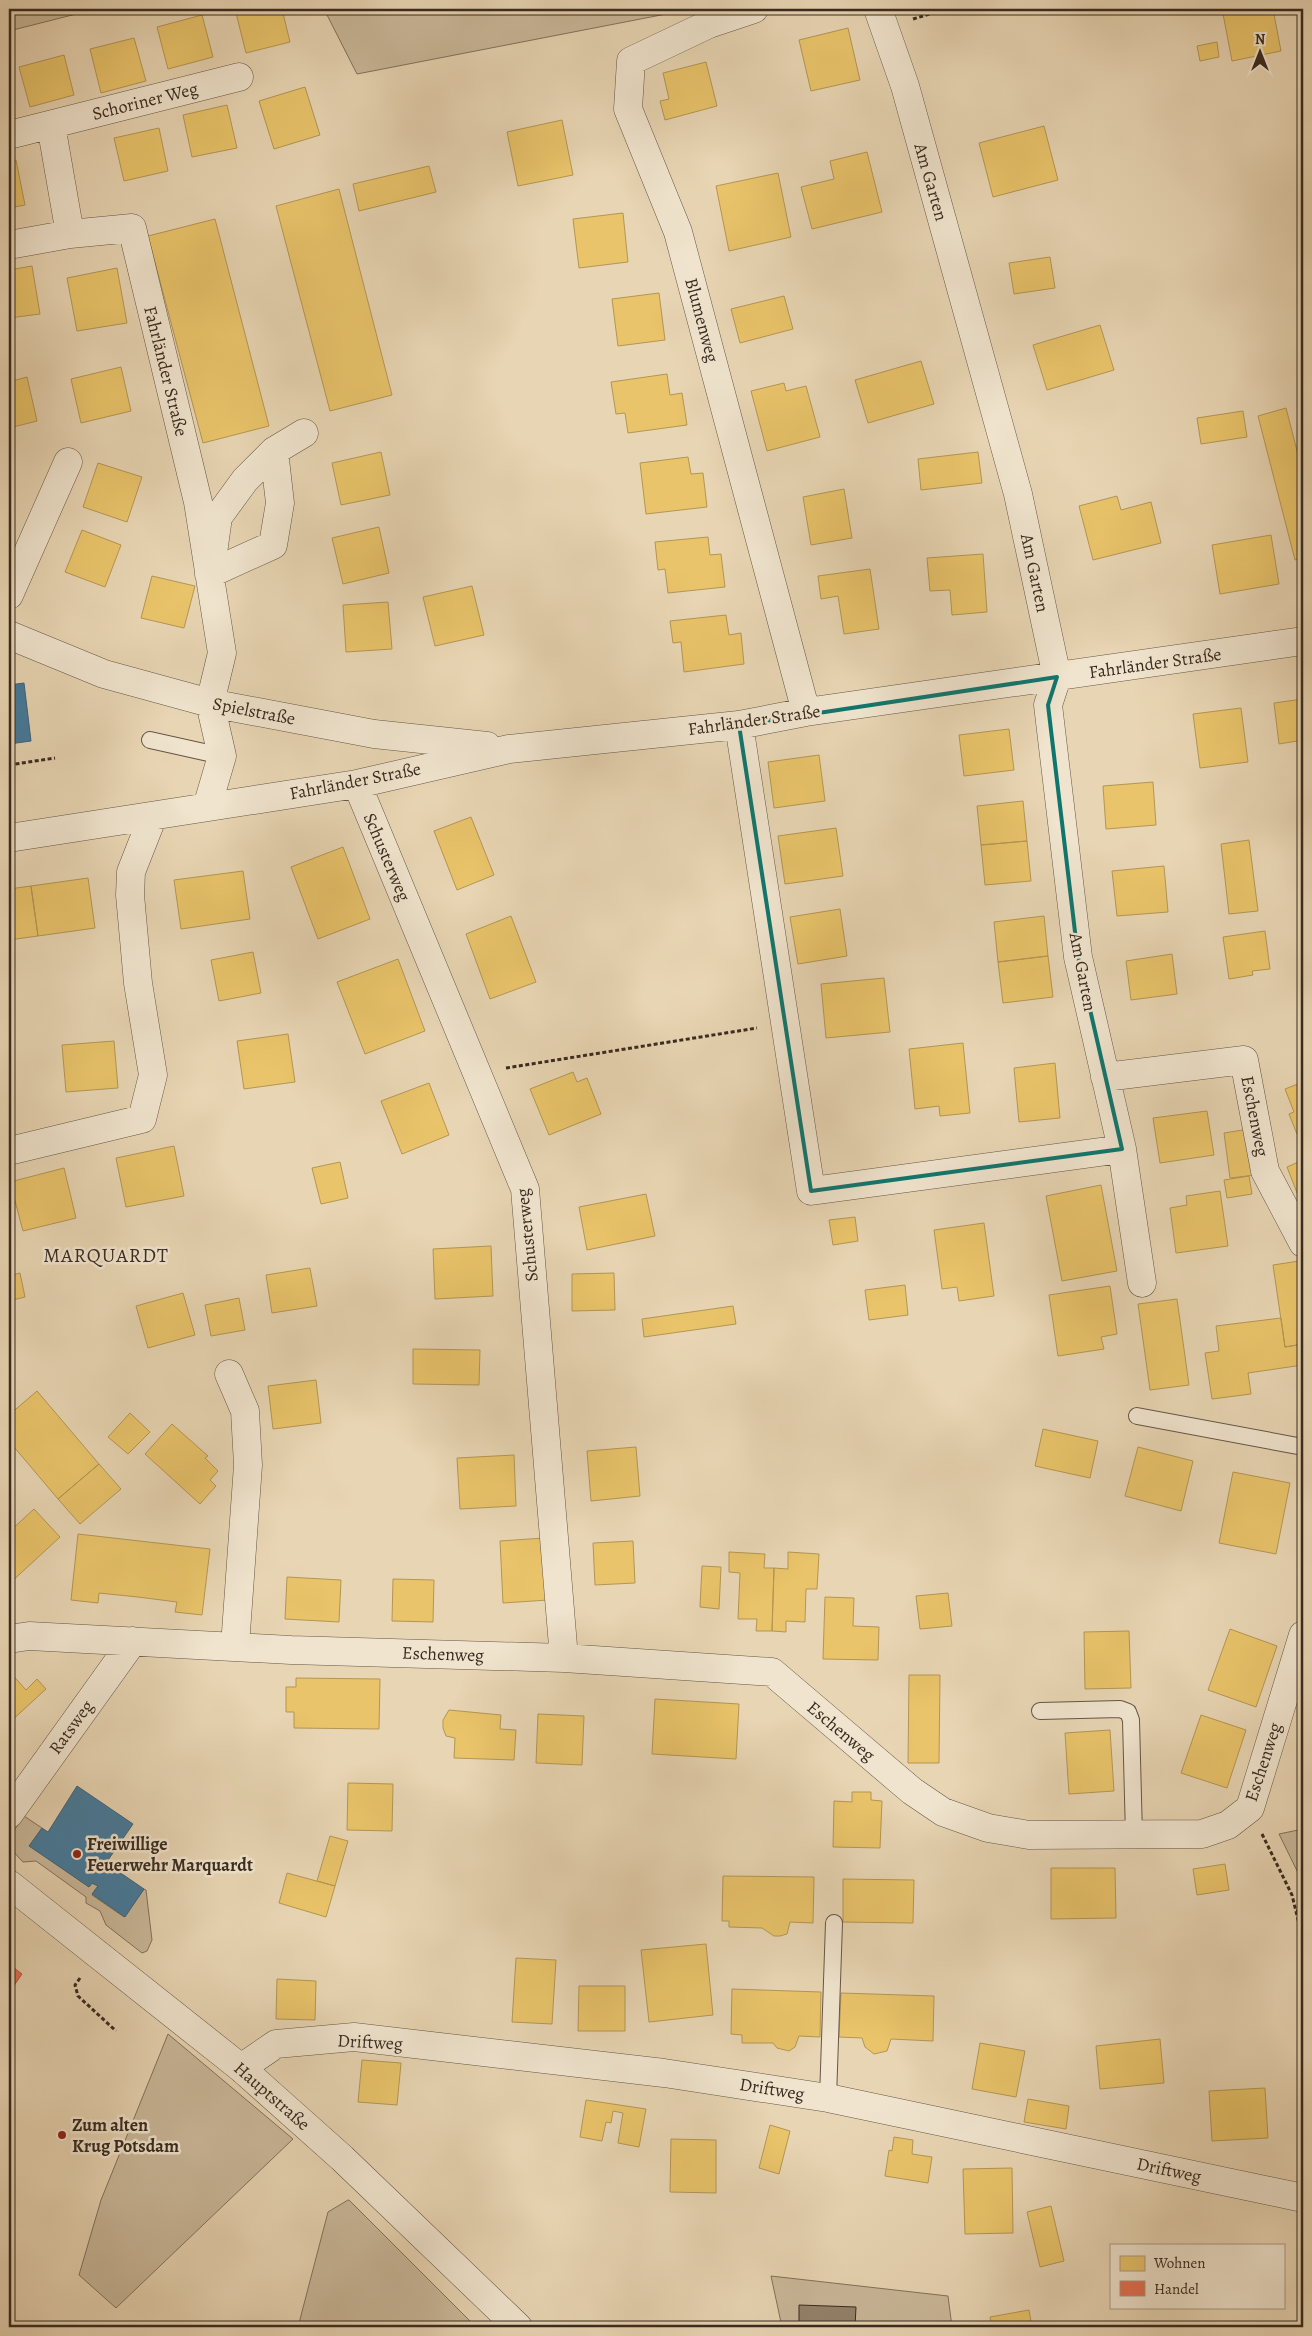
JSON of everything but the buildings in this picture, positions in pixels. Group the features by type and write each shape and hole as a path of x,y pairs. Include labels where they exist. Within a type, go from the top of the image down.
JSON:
{"street":[{"name":"Blumenweg","path":"754,9 709,24 631,61 628,109 678,232 806,712"},
{"name":"Am Garten","path":"881,19 905,86 1018,494 1057,677 1048,705 1078,958 1122,1149 1142,1284"},
{"name":"Schoriner Weg","path":"9,135 239,77"},
{"path":"9,244 70,234 51,125"},
{"name":"Fahrländer Straße","path":"70,234 132,228 198,502 222,653 210,703 222,756 207,807"},
{"name":"Fahrländer Straße","path":"209,574 218,517 245,480 274,452 304,433"},
{"path":"209,574 273,545 280,503 274,452"},
{"path":"9,595 68,462"},
{"name":"Spielstraße","path":"9,634 104,674 210,703 374,734 509,749"},
{"name":"Fahrländer Straße","path":"9,838 356,784 509,749 739,725 806,712 1303,641"},
{"path":"739,725 783,1023 811,1191 1122,1149"},
{"name":"Schusterweg","path":"356,784 525,1189 564,1658"},
{"path":"9,1151 142,1119 153,1075 138,983 130,895 131,872 153,816"},
{"name":"Eschenweg","path":"1104,1077 1244,1060 1265,1171 1303,1243"},
{"path":"229,1374 245,1411 248,1464 234,1646"},
{"name":"Eschenweg","path":"9,1639 29,1636 291,1650 564,1658 772,1672 912,1791 944,1812 988,1828 1029,1835 1134,1836 1202,1834 1228,1825 1250,1808 1303,1635"},
{"name":"Ratsweg","path":"9,1814 133,1641"},
{"name":"Hauptstraße","path":"9,1884 241,2068 342,2158 518,2327"},
{"name":"Driftweg","path":"241,2068 276,2044 354,2038 664,2073 828,2098 1303,2198"}],"lane":[{"path":"150,740 222,756"},
{"path":"1137,1416 1303,1447"},
{"path":"1040,1711 1120,1709 1128,1712 1130,1720 1134,1836"},
{"path":"828,2098 834,1923"}],"path":[{"path":"881,19 946,9"},
{"path":"9,765 56,758"},
{"path":"478,1073 783,1023"},
{"path":"1250,1808 1292,1895 1303,1940"},
{"path":"1296,1911 1303,1910"},
{"path":"99,1954 75,1985 78,1996 116,2031"}],"highlighted area":[{"path":"1057,677 1048,705 1078,957 1122,1149 811,1191 739,725"}],"shaded area":[{"path":"9,9 96,9 9,31"},
{"path":"324,9 692,9 357,74"},
{"path":"24,1816 42,1828 30,1845 89,1887 92,1883 98,1886 92,1895 124,1917 144,1889 146,1890 152,1940 147,1951 142,1953 106,1925 100,1911 86,1903 86,1897 36,1861 23,1862 9,1847 9,1838"},
{"path":"1303,1829 1303,1883 1279,1834"},
{"path":"168,2034 293,2139 116,2308 79,2275 101,2200"},
{"path":"348,2200 476,2327 298,2327 328,2212"},
{"path":"771,2276 948,2296 952,2327 782,2327"}],"place":[{"name":"Freiwillige Feuerwehr Marquardt","path":"77,1854"},
{"name":"Zum alten Krug Potsdam","path":"62,2135"}],"district":[{"name":"MARQUARDT","path":"106,1255"}]}
